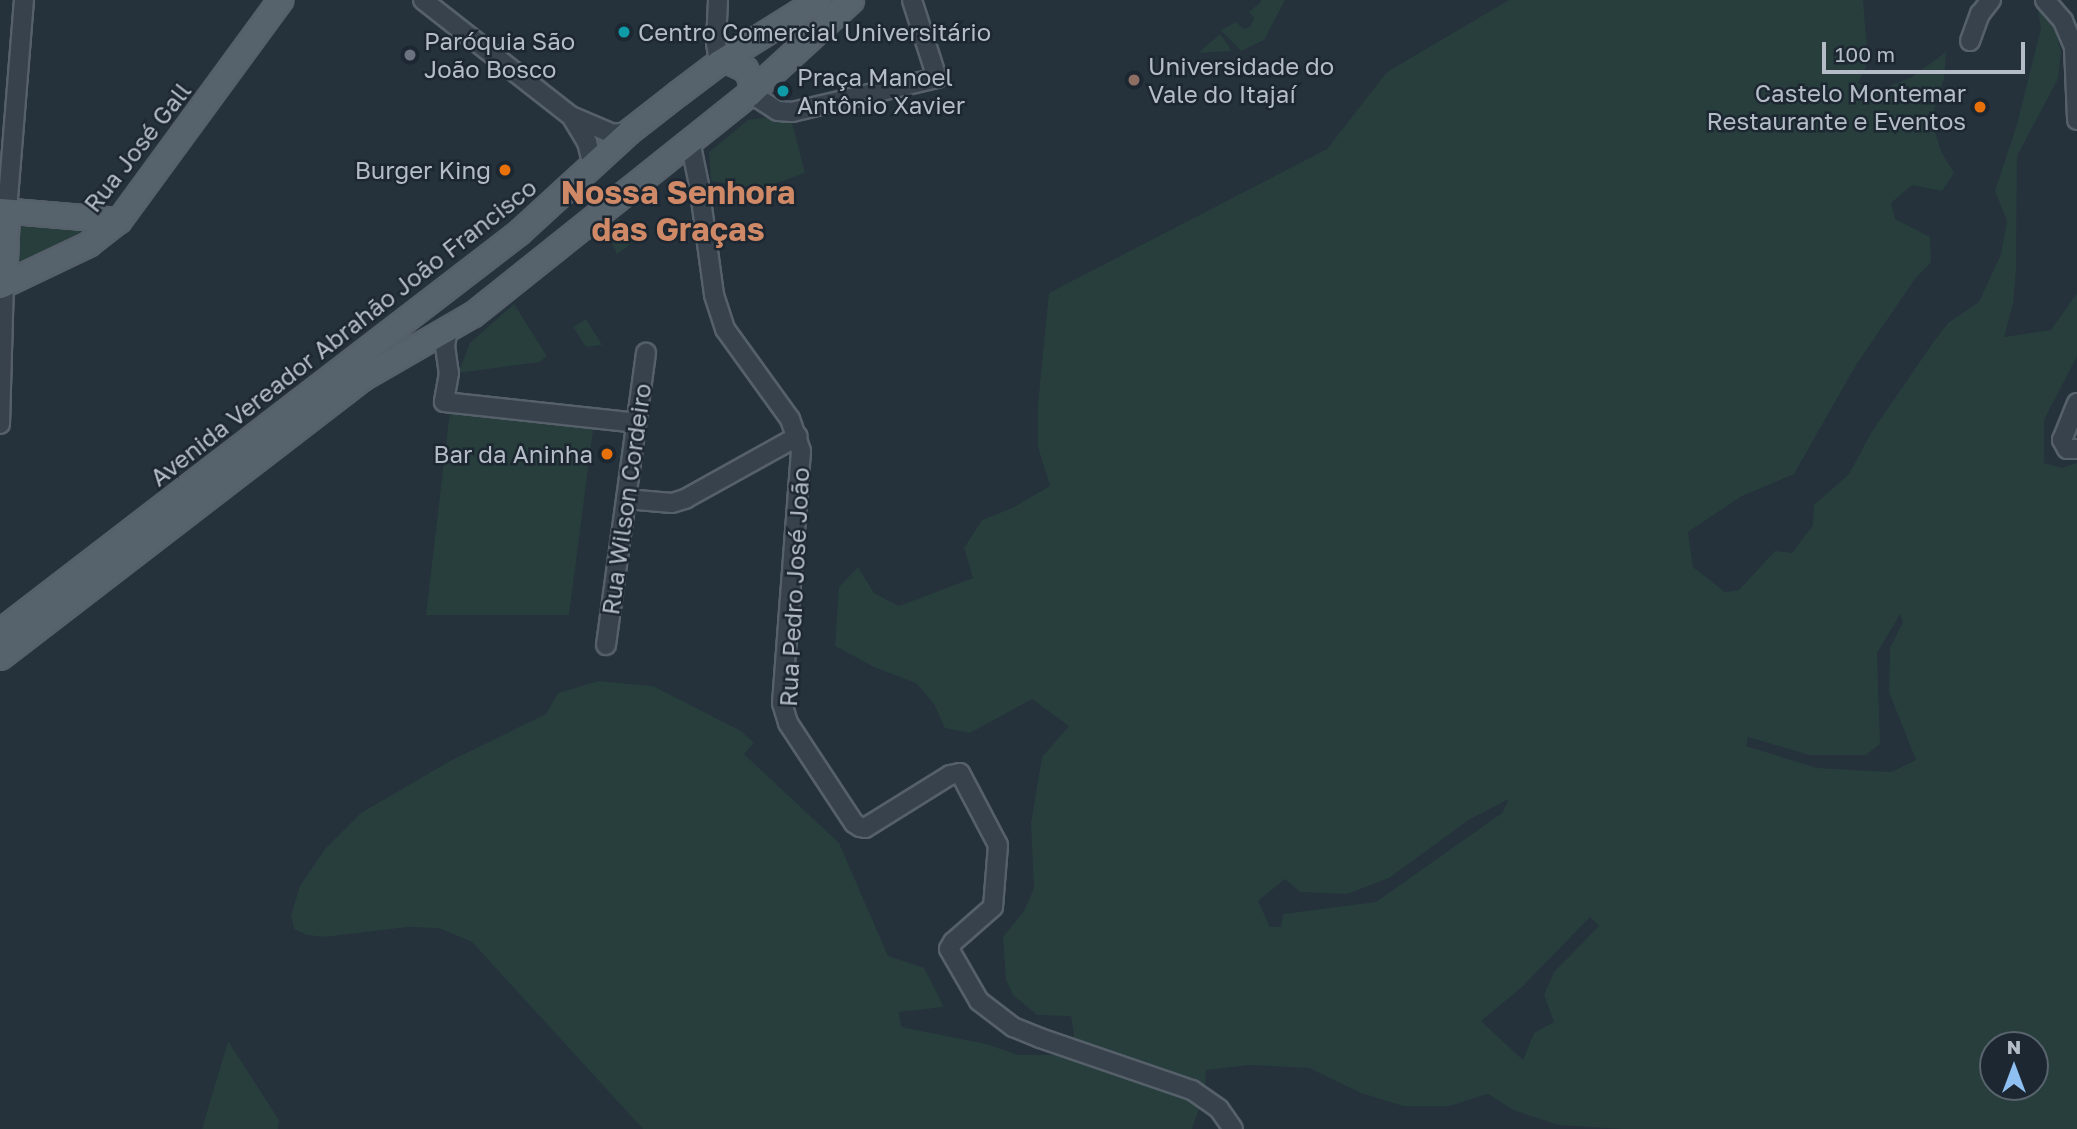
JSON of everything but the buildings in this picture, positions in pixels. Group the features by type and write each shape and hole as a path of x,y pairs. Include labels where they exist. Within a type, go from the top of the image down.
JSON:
{"main road":[{"name":"Rua José Gall","path":"2,285 88,244 119,220 280,0"},
{"name":"Avenida Vereador Abrahão João Francisco","path":"0,631 526,226 628,132 719,62 818,0"},
{"name":"Avenida Vereador Abrahão João Francisco","path":"0,657 362,378 473,314 750,93 851,0"},
{"path":"719,62 729,61 745,69 750,78 750,93"},
{"path":"2,285 4,211 119,220"},
{"path":"448,330 450,285"}],"street":[{"path":"4,211 24,0"},
{"path":"423,0 570,116 583,133 593,166"},
{"path":"718,0 716,43 719,62"},
{"path":"750,93 778,111 792,112 937,78 912,0"},
{"path":"1970,41 1980,15 1991,0"},
{"path":"2045,0 2063,21 2074,47 2077,120"},
{"path":"570,116 613,134 628,132"},
{"name":"Rua Pedro José João","path":"690,141 699,185 714,295 725,329 798,436 802,479 782,703 788,723 854,823 860,827 865,828 950,775 960,774 998,845 993,907 953,942 949,949 979,1001 1013,1027 1192,1090 1219,1109 1233,1129"},
{"path":"0,424 2,285"},
{"path":"448,330 445,346 449,373 444,402 636,423"},
{"name":"Rua Wilson Cordeiro","path":"606,645 646,353"},
{"path":"2077,403 2062,440 2067,449 2077,449"},
{"path":"626,499 672,503 685,499 798,436"}],"green space":[{"path":"1260,0 1285,0 1264,40 1241,51 1221,30 1236,22 1244,29 1250,27 1254,18 1249,12"},
{"path":"1509,0 1863,0 1868,62 1858,83 1877,91 1912,77 1946,52 1944,79 1931,120 1942,153 1954,173 1942,191 1912,185 1891,203 1895,219 1930,237 1931,262 1915,279 1856,365 1794,474 1742,496 1688,532 1693,567 1725,592 1739,590 1775,551 1792,553 1813,525 1814,505 1849,474 1871,433 1932,344 1948,323 1979,302 2001,254 2007,221 1995,191 2017,124 2041,28 2036,0 2061,0 2055,28 2061,52 2058,79 2017,156 2016,271 2013,304 2004,337 2051,330 2077,293 2077,356 2044,420 2044,463 2062,468 2077,463 2077,1129 1622,1129 1558,1125 1513,1110 1488,1094 1449,1106 1403,1106 1361,1093 1309,1068 1250,1065 1206,1070 1205,1091 1192,1129 643,1129 472,942 439,928 407,927 325,937 307,935 294,929 291,915 300,886 325,849 361,813 450,761 546,714 558,693 598,681 653,686 741,731 754,743 744,754 839,843 888,956 924,968 944,1007 899,1012 901,1027 986,1044 1019,1055 1063,1055 1074,1035 1071,1016 1037,1015 1013,995 1006,980 1003,937 1024,911 1034,888 1031,823 1042,757 1069,726 1032,699 970,733 945,728 934,704 916,683 874,667 835,646 839,587 858,567 874,593 899,606 973,578 964,548 982,520 1012,508 1050,486 1038,447 1038,404 1049,293 1327,149 1387,72","holes":["1900,614 1903,622 1890,648 1889,692 1916,760 1891,772 1817,768 1746,746 1748,737 1809,755 1866,755 1880,744 1877,653","1509,799 1502,813 1376,902 1283,914 1281,927 1270,927 1258,901 1285,879 1300,892 1347,894 1389,878 1470,819","1590,917 1599,926 1554,972 1544,995 1554,1022 1534,1033 1523,1060 1481,1021 1522,987"]},
{"path":"1220,34 1232,51 1198,53"},
{"path":"790,114 805,173 761,189 711,181 709,152 748,120"},
{"path":"619,218 635,241 617,254 605,230"},
{"path":"14,221 89,228 19,264 15,263"},
{"path":"514,304 547,356 540,362 458,373 470,343"},
{"path":"586,319 602,345 586,347 573,327"},
{"path":"450,410 594,423 569,615 426,615"},
{"path":"228,1041 279,1120 278,1129 202,1129"}],"place":[{"name":"Centro Comercial Universitário","path":"624,32"},
{"name":"Paróquia São João Bosco","path":"410,55"},
{"name":"Universidade do Vale do Itajaí","path":"1134,80"},
{"name":"Praça Manoel Antônio Xavier","path":"783,91"},
{"name":"Castelo Montemar Restaurante e Eventos","path":"1980,107"},
{"name":"Burger King","path":"505,170"},
{"name":"Bar da Aninha","path":"607,454"}],"district":[{"name":"Nossa Senhora das Graças","path":"678,212"}]}
